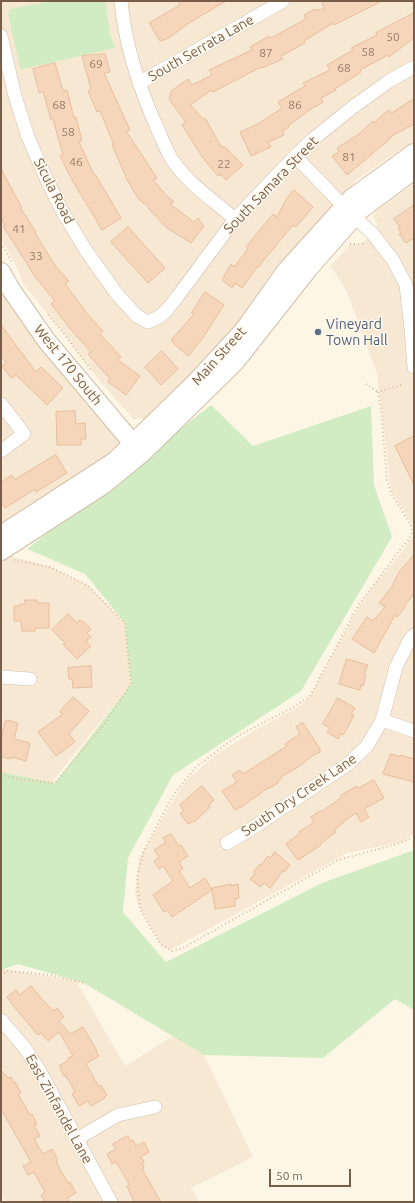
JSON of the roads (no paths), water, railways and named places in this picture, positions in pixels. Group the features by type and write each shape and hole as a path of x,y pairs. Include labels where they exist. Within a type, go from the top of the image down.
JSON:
{"street":[{"path":"121,1 122,17 139,82 148,109 172,158 190,180 236,219"},
{"name":"South Serrata Lane","path":"139,82 283,1"},
{"name":"Sicula Road","path":"1,37 15,96 28,138 62,211 85,249 116,293 137,316 148,322"},
{"name":"South Samara Street","path":"148,322 160,317 166,311 236,219 295,156 312,140 353,107 389,81 414,67"},
{"name":"Main Street","path":"349,212 352,198 414,153"},
{"path":"295,156 349,212 372,233 393,260 406,285 414,367"},
{"name":"Main Street","path":"7,555 103,485 244,330 286,271 349,212 360,210 414,170"},
{"name":"West 170 South","path":"7,267 10,288 46,340 137,448"},
{"path":"1,404 24,434 1,451"},
{"name":"Main Street","path":"1,535 137,448"},
{"name":"South Dry Creek Lane","path":"227,843 248,831 348,764 367,746 382,720 396,667 410,639 414,635"},
{"path":"1,677 30,679"},
{"path":"382,720 414,731"},
{"name":"East Zinfandel Lane","path":"1,1020 24,1047 41,1073 111,1202"},
{"path":"76,1139 118,1115 155,1107"}],"place":[{"name":"Vineyard Town Hall","path":"318,332"}]}
